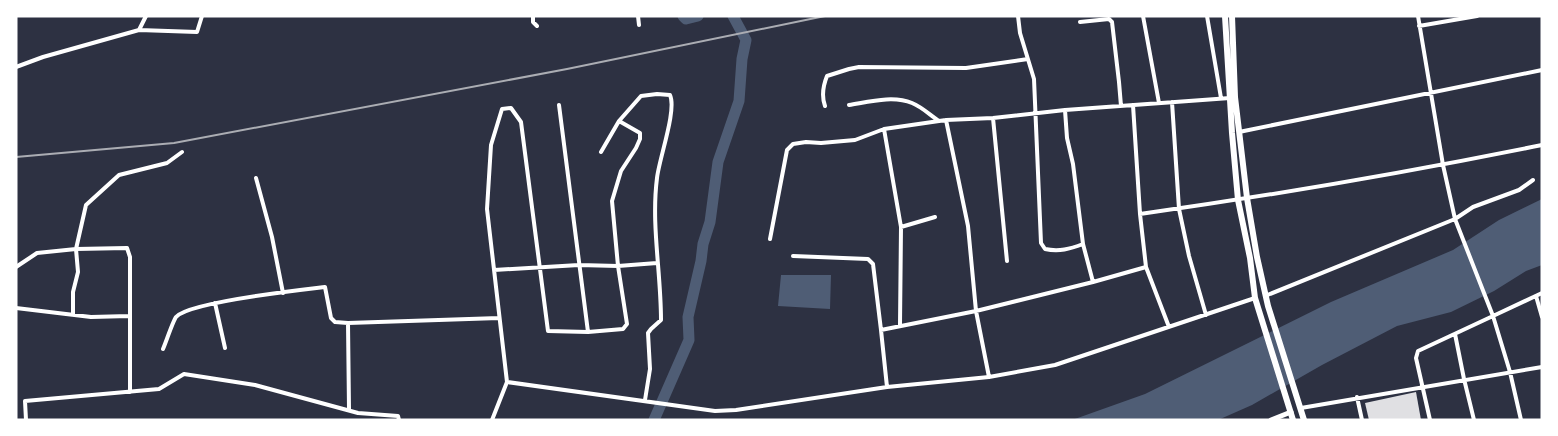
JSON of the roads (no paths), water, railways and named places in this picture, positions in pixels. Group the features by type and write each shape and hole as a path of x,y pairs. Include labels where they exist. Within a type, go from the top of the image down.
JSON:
{"highway":[{"path":"1225,16 1230,98 1265,296 1304,420"},
{"path":"1232,16 1238,200 1250,258 1255,298 1293,420"}],"street":[{"path":"139,30 146,16"},
{"path":"16,67 139,30 197,32 202,16"},
{"path":"533,16 533,22 537,26"},
{"path":"638,16 639,25"},
{"path":"1018,16 1020,33 1034,80 1041,243 1045,250 1055,251 1070,249 1084,244"},
{"path":"1143,16 1159,103"},
{"path":"1207,16 1221,98"},
{"path":"1418,16 1443,165 1455,219 1493,316 1510,372 1521,420"},
{"path":"1419,26 1477,16"},
{"path":"1080,22 1109,19 1112,22 1121,106"},
{"path":"825,106 822,86 827,76 848,68 966,68 1028,59"},
{"path":"1236,132 1542,70"},
{"path":"601,152 619,121 641,96 670,95 672,100 657,177 655,211 661,320 648,333 650,369 645,400"},
{"path":"770,239 787,150 793,144 855,140 884,129 946,120 993,118 1065,110 1230,98"},
{"path":"849,105 877,100 910,102 939,121"},
{"path":"1172,102 1179,209 1189,256 1206,315"},
{"path":"560,105 588,332"},
{"path":"1133,105 1140,214 1146,267 1169,327"},
{"path":"492,420 507,382 487,209 491,145 502,110 511,108 521,122 548,331 588,332 624,329 627,324 618,266 612,201 621,171 636,148 640,139 640,133 619,121"},
{"path":"1065,110 1067,138 1073,164 1084,244 1093,282"},
{"path":"993,118 1007,261"},
{"path":"946,120 968,226 976,311 989,377"},
{"path":"884,129 901,227 900,325"},
{"path":"1140,214 1238,200 1443,165 1542,145"},
{"path":"73,315 72,292 78,272 76,249 86,205 119,175 167,163 182,152"},
{"path":"256,178 272,237 283,293"},
{"path":"1265,296 1455,219 1473,207 1520,190 1533,180"},
{"path":"901,227 935,216"},
{"path":"16,266 37,253 76,249 127,248 130,257 130,392"},
{"path":"793,256 868,260 873,264 886,387"},
{"path":"494,270 657,263"},
{"path":"881,330 976,311 1146,267"},
{"path":"164,349 176,317 189,309 215,303 325,287 331,318 335,322 499,318"},
{"path":"1430,420 1416,358 1418,351 1542,293"},
{"path":"1536,296 1542,317"},
{"path":"507,382 715,411 736,410 886,387 989,377 1055,365 1255,298"},
{"path":"215,303 225,348"},
{"path":"16,308 91,317 129,316"},
{"path":"348,323 349,409"},
{"path":"1455,334 1474,420"},
{"path":"1300,405 1542,367"},
{"path":"26,420 24,401 159,389 184,374 255,384 358,413 398,416 399,420"},
{"path":"1357,397 1362,420"},
{"path":"1270,420 1291,412"},
{"path":"358,413 358,420"}],"water":[{"path":"1542,199 1542,265 1526,271 1494,291 1451,312 1397,326 1322,365 1252,405 1218,420 1072,420 1145,394 1331,302 1453,250 1499,220"},
{"path":"781,275 831,275 830,309 778,306"}],"waterway":[{"path":"683,16 686,19 698,16"},
{"path":"654,420 689,340 688,317 703,244 710,222 718,162 739,101 742,59 746,40 733,16"}],"railway":[{"path":"16,157 174,143 567,69 825,16"}]}
